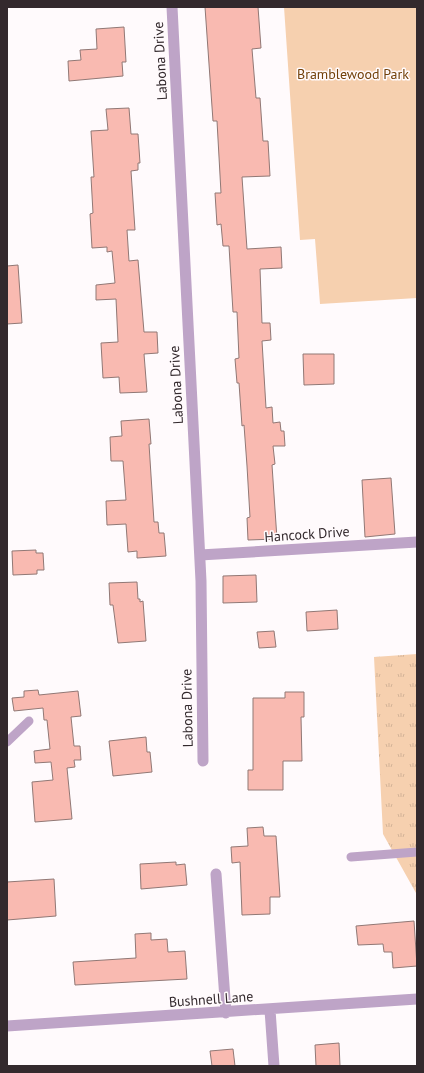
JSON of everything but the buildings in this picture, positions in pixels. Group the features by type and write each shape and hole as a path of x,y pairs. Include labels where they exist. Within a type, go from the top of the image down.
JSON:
{"street":[{"name":"Labona Drive","path":"172,7 200,555 203,761"},
{"name":"Hancock Drive","path":"200,555 417,542"},
{"path":"216,874 226,1013"},
{"name":"Bushnell Lane","path":"7,1026 226,1013 417,999"},
{"path":"270,1010 274,1066"}],"lane":[{"path":"7,742 29,721"},
{"path":"351,857 417,852"}],"green space":[{"name":"Bramblewood Park","path":"284,7 417,7 417,298 320,304 315,239 300,240"},
{"path":"417,654 417,902 416,893 383,834 374,657"}]}
